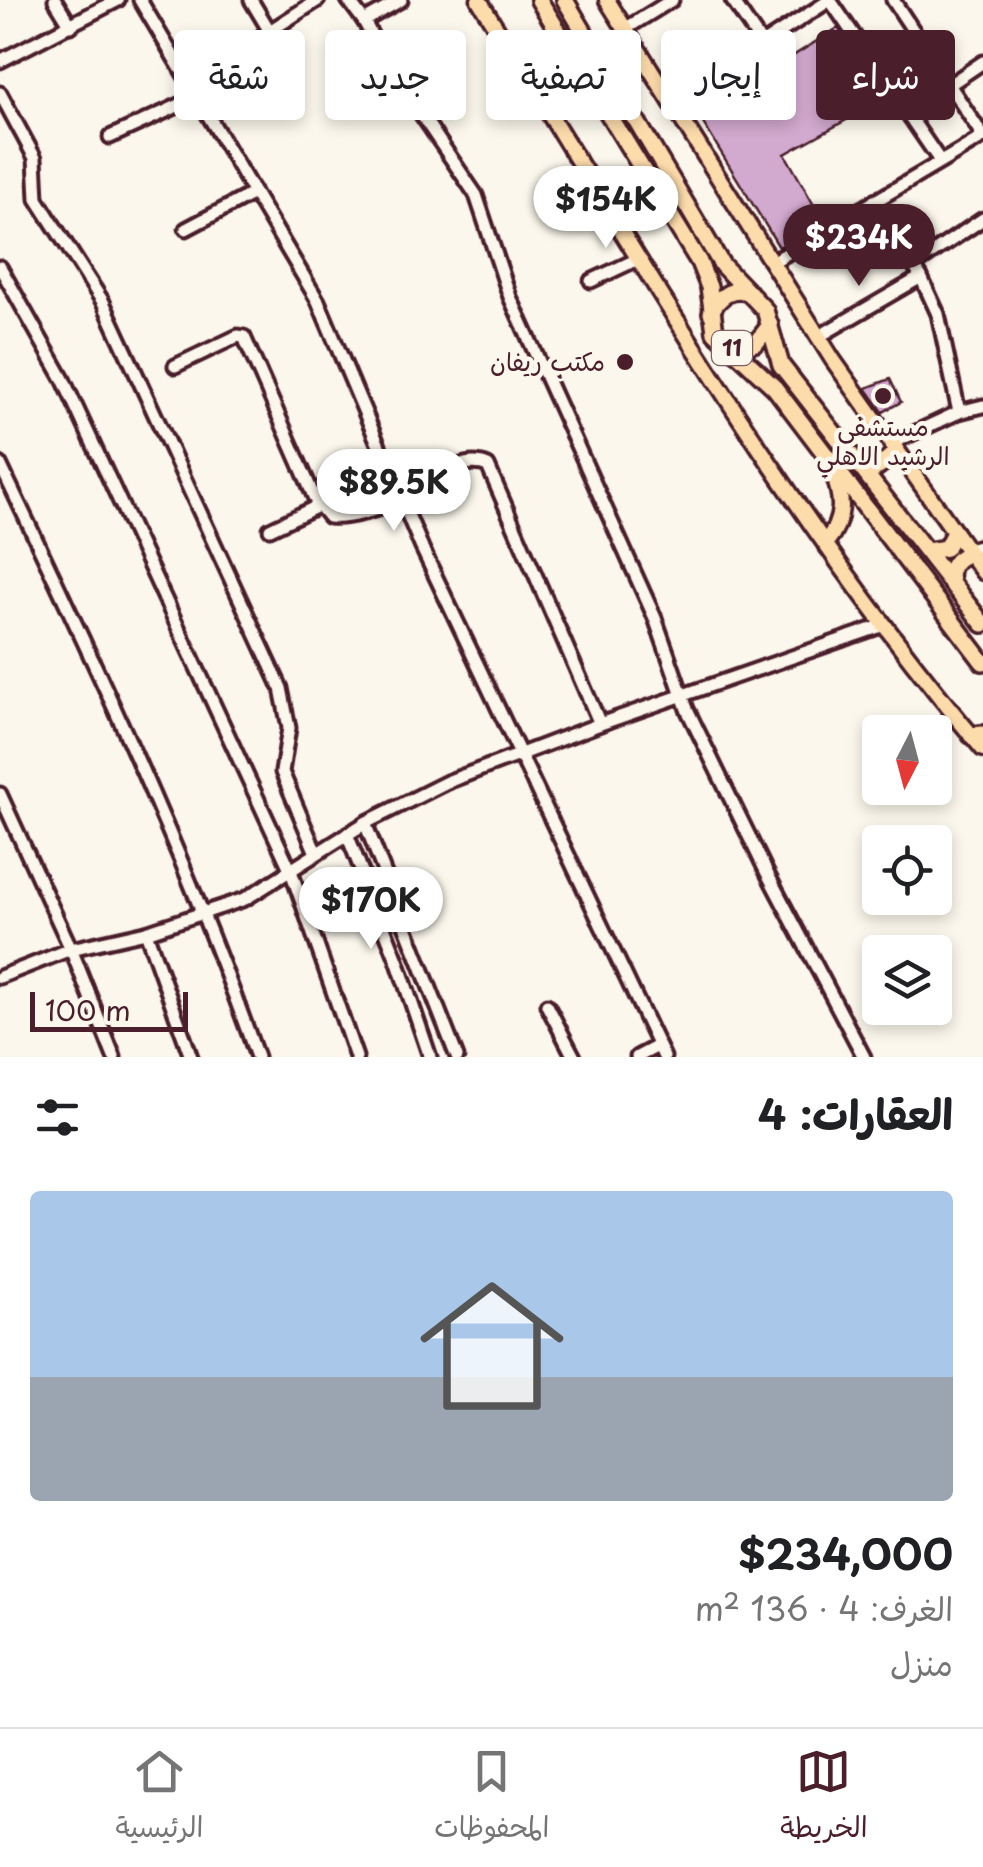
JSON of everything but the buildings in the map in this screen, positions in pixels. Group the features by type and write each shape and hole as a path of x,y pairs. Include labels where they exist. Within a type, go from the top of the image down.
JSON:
{"highway":[{"name":"11","path":"539,0 699,262 709,286 715,332 766,377 983,662"},
{"name":"11","path":"565,0 722,265 761,304 782,365 983,624"},
{"path":"711,313 723,296 750,293"},
{"path":"734,349 756,343 770,324"},
{"path":"868,474 893,449"},
{"path":"825,450 842,502 836,528 826,542"},
{"path":"928,552 946,548 954,532"},
{"path":"951,582 952,566 973,550"}],"main road":[{"path":"479,0 750,435 884,625 977,735 983,749"},
{"path":"607,0 661,87"},
{"path":"682,120 818,337 893,449 954,532 973,550 983,572"}],"street":[{"path":"55,0 71,26"},
{"path":"0,61 118,0"},
{"path":"140,0 174,58"},
{"path":"251,0 268,30 318,0"},
{"path":"348,0 476,195 510,297 662,632 682,696 767,873 864,1057"},
{"path":"364,20 401,0"},
{"path":"625,29 655,5 672,0"},
{"path":"732,0 752,30"},
{"path":"784,30 830,0 940,162"},
{"path":"893,0 913,30"},
{"path":"955,81 983,62"},
{"path":"0,94 35,158 37,199 102,302 281,688 289,728 282,772 316,853"},
{"path":"771,263 983,136 955,94"},
{"path":"110,137 174,107"},
{"path":"211,120 318,301 402,499 661,1052 636,1057"},
{"path":"186,229 254,193"},
{"path":"874,201 918,271 943,331 959,412"},
{"path":"818,337 918,271 983,219"},
{"path":"590,281 638,258"},
{"path":"0,267 63,380 291,871 356,1057"},
{"path":"175,366 238,336 244,337 325,515 340,518 402,499 468,463 488,466 600,724"},
{"path":"893,449 959,412 983,406"},
{"path":"0,464 111,698 205,914 257,1057"},
{"path":"270,528 318,506"},
{"path":"0,976 71,949 205,914 244,898 364,823 447,782 884,625"},
{"path":"0,794 71,949 114,1057"},
{"path":"364,823 457,1057"},
{"path":"346,834 397,960 430,1057"},
{"path":"146,932 192,1057"},
{"path":"547,1005 574,1057"}],"place":[{"name":"مكتب ريفان","path":"625,362"},
{"name":"مستشفى الرشيد الاهلي","path":"883,396"}]}
